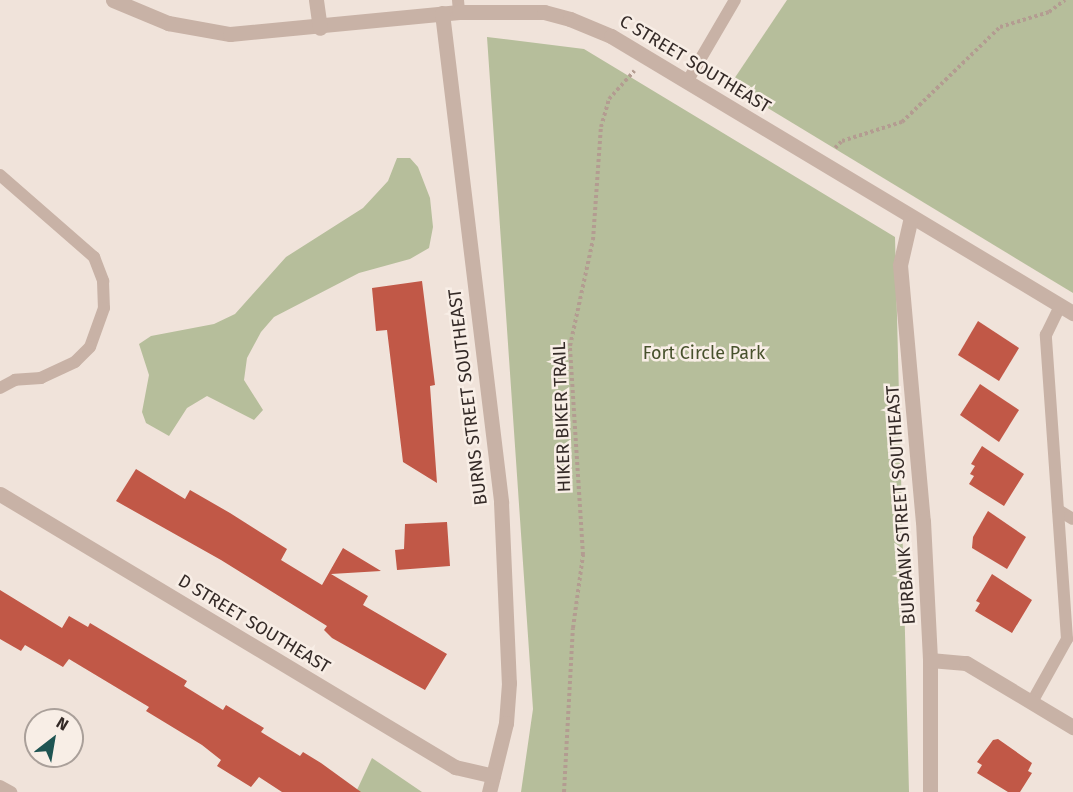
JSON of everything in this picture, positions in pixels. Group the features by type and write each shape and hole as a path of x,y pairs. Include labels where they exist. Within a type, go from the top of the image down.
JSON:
{"street":[{"name":"C STREET SOUTHEAST","path":"113,0 168,24 199,31 245,34 320,28 442,13 458,6 544,12 586,25 645,56 1067,310"},
{"path":"316,0 320,28"},
{"name":"BURNS STREET SOUTHEAST","path":"442,13 501,502 509,683 506,723 489,792"},
{"name":"BURBANK STREET SOUTHEAST","path":"911,216 900,265 923,521 930,660 930,792"},
{"name":"D STREET SOUTHEAST","path":"0,494 454,767 493,776"},
{"path":"930,660 966,663 1073,727"}],"lane":[{"path":"687,82 735,0"},
{"path":"0,175 94,257 103,281 104,308 90,347 75,362 41,378 15,380 0,388"},
{"path":"1032,702 1067,639 1046,335 1067,310"},
{"path":"1058,510 1073,519"},
{"path":"0,786 11,792"}],"path":[{"path":"821,162 842,141 902,122 1000,27 1049,12 1065,0"},
{"name":"HIKER BIKER TRAIL","path":"564,792 573,628 583,555 570,346 593,240 601,127 609,99 645,56"}],"green space":[{"path":"787,0 1073,0 1073,293 730,85"},
{"name":"Fort Circle Park","path":"487,37 584,49 895,237 909,792 521,792 533,709"},
{"path":"397,158 410,158 418,167 430,198 433,227 429,248 410,259 359,273 274,317 261,332 247,358 244,380 263,410 254,420 207,396 187,408 169,436 146,423 142,412 149,375 139,344 151,336 214,324 235,314 286,257 363,208 388,181"},
{"path":"372,758 422,792 356,792"}],"building":[{"path":"422,281 435,385 430,386 437,483 403,462 387,330 376,331 372,288"},
{"path":"978,321 1019,348 999,381 958,355"},
{"path":"980,384 1019,410 999,442 960,415"},
{"path":"982,446 1024,474 1004,506 969,484 974,476 970,474 975,466 971,464"},
{"path":"136,469 185,499 190,490 230,513 287,549 281,560 322,585 343,548 381,571 331,574 368,596 363,605 447,654 425,690 332,638 324,630 327,626 221,560 116,501"},
{"path":"988,511 1026,537 1007,569 972,548 973,537"},
{"path":"447,522 450,566 397,570 395,550 404,549 405,524"},
{"path":"992,574 1032,600 1012,633 975,611 980,603 976,601"},
{"path":"0,590 62,628 69,616 88,627 90,623 187,681 184,686 223,710 226,705 264,728 261,732 300,756 303,752 361,792 282,792 259,777 251,787 217,766 221,760 202,745 146,711 149,707 69,659 63,667 25,645 21,651 0,639"},
{"path":"998,739 1032,763 1028,771 1032,773 1020,792 1008,792 977,773 982,765 977,762 993,740"}]}
